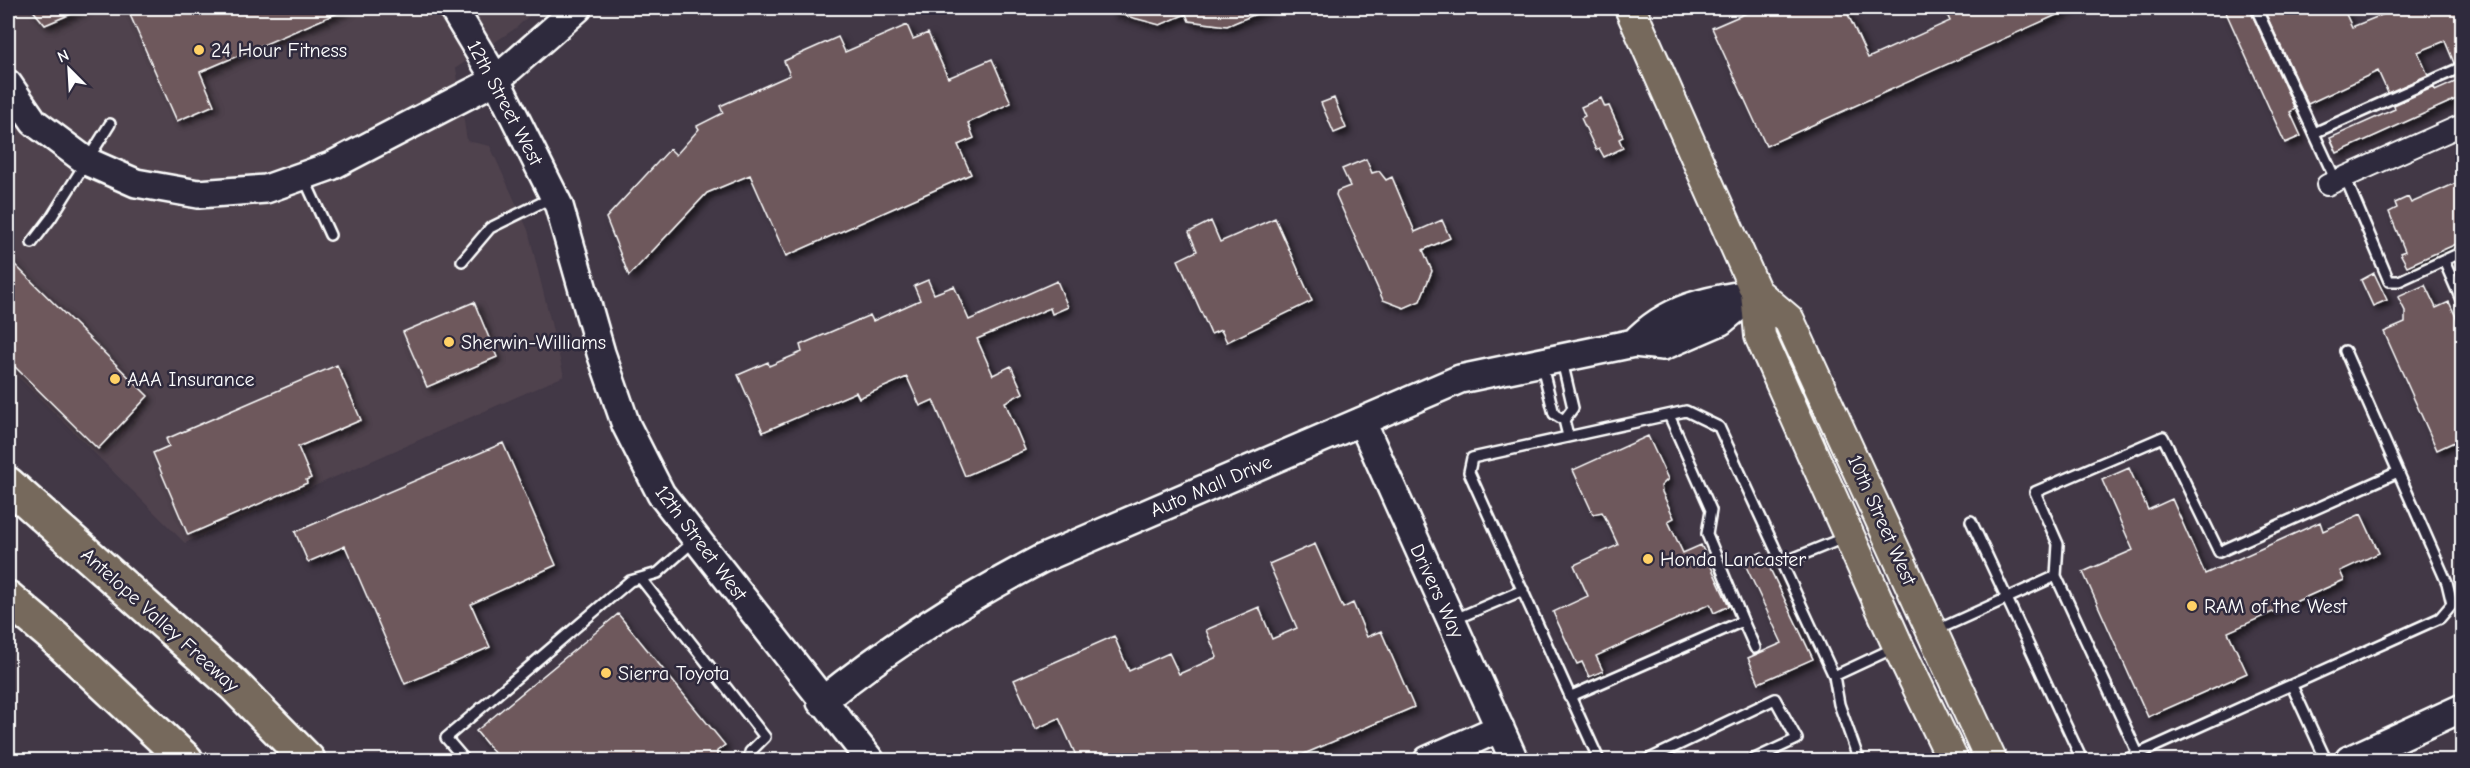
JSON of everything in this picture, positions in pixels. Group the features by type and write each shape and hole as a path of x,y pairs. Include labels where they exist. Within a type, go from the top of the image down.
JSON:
{"highway":[{"name":"Antelope Valley Freeway","path":"8,470 18,492 234,685 308,760"},
{"path":"8,598 54,637 186,760"}],"main road":[{"name":"10th Street West","path":"1630,8 1755,292 1760,336 1898,646 1953,760"},
{"name":"10th Street West","path":"1755,292 1790,320 1991,760"},
{"path":"1828,489 1862,524 1899,601 1912,620 1932,632"},
{"path":"1898,646 1921,660 1932,675 1950,712 1986,760"}],"street":[{"name":"12th Street West","path":"453,8 496,80 554,196 601,353 626,425 661,494 821,702 870,760"},
{"path":"8,84 34,122 86,161 136,183 198,194 266,189 331,165 496,80 578,8"},
{"path":"2336,181 2463,125"},
{"name":"Auto Mall Drive","path":"821,702 857,672 924,626 978,592 1041,559 1460,379 1634,343 1652,324 1706,300 1755,292"},
{"name":"Drivers Way","path":"1362,422 1514,760"},
{"path":"2349,760 2463,708"},
{"path":"1428,760 1500,728"}],"lane":[{"path":"2256,8 2336,181 2389,281 2399,281 2463,252"},
{"path":"2314,133 2463,67"},
{"path":"32,243 51,218 110,124"},
{"path":"303,176 330,236"},
{"path":"462,261 490,228 554,196"},
{"path":"2444,261 2463,302"},
{"path":"2345,351 2447,583 2452,604"},
{"path":"1551,359 1573,408 1564,420"},
{"path":"1551,359 1554,414 1564,420 1568,436"},
{"path":"1599,760 1469,472 1472,458 1686,411 1719,427 1834,676 1839,704 1859,760"},
{"path":"1669,415 1711,510 1707,534 1755,648"},
{"path":"2138,754 2056,576 2058,544 2035,492 2163,437 2218,552 2398,472"},
{"path":"1971,521 2082,760"},
{"path":"1782,563 1849,536"},
{"path":"465,760 446,738 630,581 658,573 696,539"},
{"path":"1932,632 2056,576"},
{"path":"642,579 765,738 750,752 750,760"},
{"path":"1451,621 1523,590"},
{"path":"2452,604 2463,607"},
{"path":"2125,760 2440,618 2452,604"},
{"path":"1569,697 1743,621"},
{"path":"1834,676 1898,646"},
{"path":"2292,686 2326,760"},
{"path":"1647,760 1775,699 1797,739 1752,760"}],"shaded area":[{"path":"8,8 537,8 516,28 456,68 467,141 490,146 528,230 564,376 185,543 8,367"}],"building":[{"path":"31,8 85,8 45,25"},
{"name":"24 Hour Fitness","path":"127,8 349,8 200,72 214,105 177,121"},
{"path":"1112,8 1270,8 1227,26 1189,21 1186,14 1160,25 1111,12"},
{"path":"1758,8 1845,8 1868,58 1950,21 1944,8 2072,8 1766,146 1712,28"},
{"path":"2224,8 2249,8 2295,109 2290,112 2301,136 2285,143"},
{"path":"2263,8 2343,8 2352,27 2399,8 2463,8 2463,60 2454,63 2445,41 2418,52 2428,75 2388,93 2378,71 2308,104"},
{"path":"907,25 913,39 928,33 948,78 992,59 1011,103 968,123 974,138 958,145 971,174 786,256 750,175 707,193 629,276 606,218 670,149 676,155 699,129 697,126 723,113 720,106 790,75 784,61 838,37 845,52"},
{"path":"2463,74 2463,96 2337,153 2330,138 2395,109 2394,105 2434,87 2435,91 2462,79 2460,75"},
{"path":"1334,98 1346,128 1334,133 1321,103"},
{"path":"1601,98 1605,107 1609,106 1623,137 1619,139 1623,148 1604,157 1599,148 1596,150 1581,118 1585,116 1581,107"},
{"path":"1366,159 1372,173 1379,171 1386,180 1392,177 1415,232 1442,220 1450,238 1423,250 1432,271 1420,301 1404,308 1383,300 1336,195 1337,191 1350,186 1342,169"},
{"path":"2463,180 2463,241 2407,266 2400,253 2405,251 2389,212 2397,208 2395,203 2408,197 2411,203"},
{"path":"1275,218 1312,301 1227,342 1221,330 1211,334 1178,260 1197,251 1189,232 1211,221 1220,242"},
{"path":"8,258 148,396 98,449 8,360"},
{"path":"2374,273 2387,300 2373,306 2361,280"},
{"path":"928,280 934,294 954,286 969,320 1057,281 1068,307 1052,314 1050,308 977,339 993,375 1011,366 1023,393 1005,402 1025,450 965,476 933,400 920,406 907,377 859,398 856,392 763,432 738,375 768,362 769,366 802,352 800,345 870,315 873,321 920,300 914,286"},
{"path":"2425,285 2436,308 2449,302 2463,332 2463,438 2437,450 2384,332 2405,323 2405,311 2398,297"},
{"name":"Sherwin-Williams","path":"474,302 497,357 427,387 403,332"},
{"path":"337,365 361,420 298,447 311,478 306,480 307,483 188,535 153,453 169,446 166,439"},
{"name":"Honda Lancaster","path":"1648,436 1668,479 1661,486 1662,492 1674,518 1668,521 1683,553 1701,545 1729,606 1714,613 1710,604 1596,656 1603,671 1589,677 1582,662 1577,664 1553,612 1588,596 1574,565 1618,545 1602,512 1593,514 1573,470"},
{"path":"503,443 556,565 471,604 490,647 405,684 345,546 308,562 295,532"},
{"name":"RAM of the West","path":"2129,468 2148,510 2172,499 2205,574 2320,522 2323,531 2361,514 2379,553 2340,571 2344,580 2228,632 2247,673 2148,717 2083,572 2133,550 2102,480"},
{"path":"1315,544 1343,608 1353,603 1367,637 1381,631 1414,707 1290,760 1078,760 1059,718 1036,729 1014,680 1114,636 1129,671 1169,653 1179,674 1217,657 1206,630 1259,607 1272,639 1297,628 1269,564"},
{"path":"1762,552 1813,659 1759,683 1748,658 1782,643 1743,560"},
{"name":"Sierra Toyota","path":"618,614 725,745 717,751 717,760 500,760 476,731"}],"place":[{"name":"24 Hour Fitness","path":"199,50"},
{"name":"Sherwin-Williams","path":"449,342"},
{"name":"AAA Insurance","path":"115,379"},
{"name":"Honda Lancaster","path":"1648,559"},
{"name":"RAM of the West","path":"2192,606"},
{"name":"Sierra Toyota","path":"606,673"}]}
